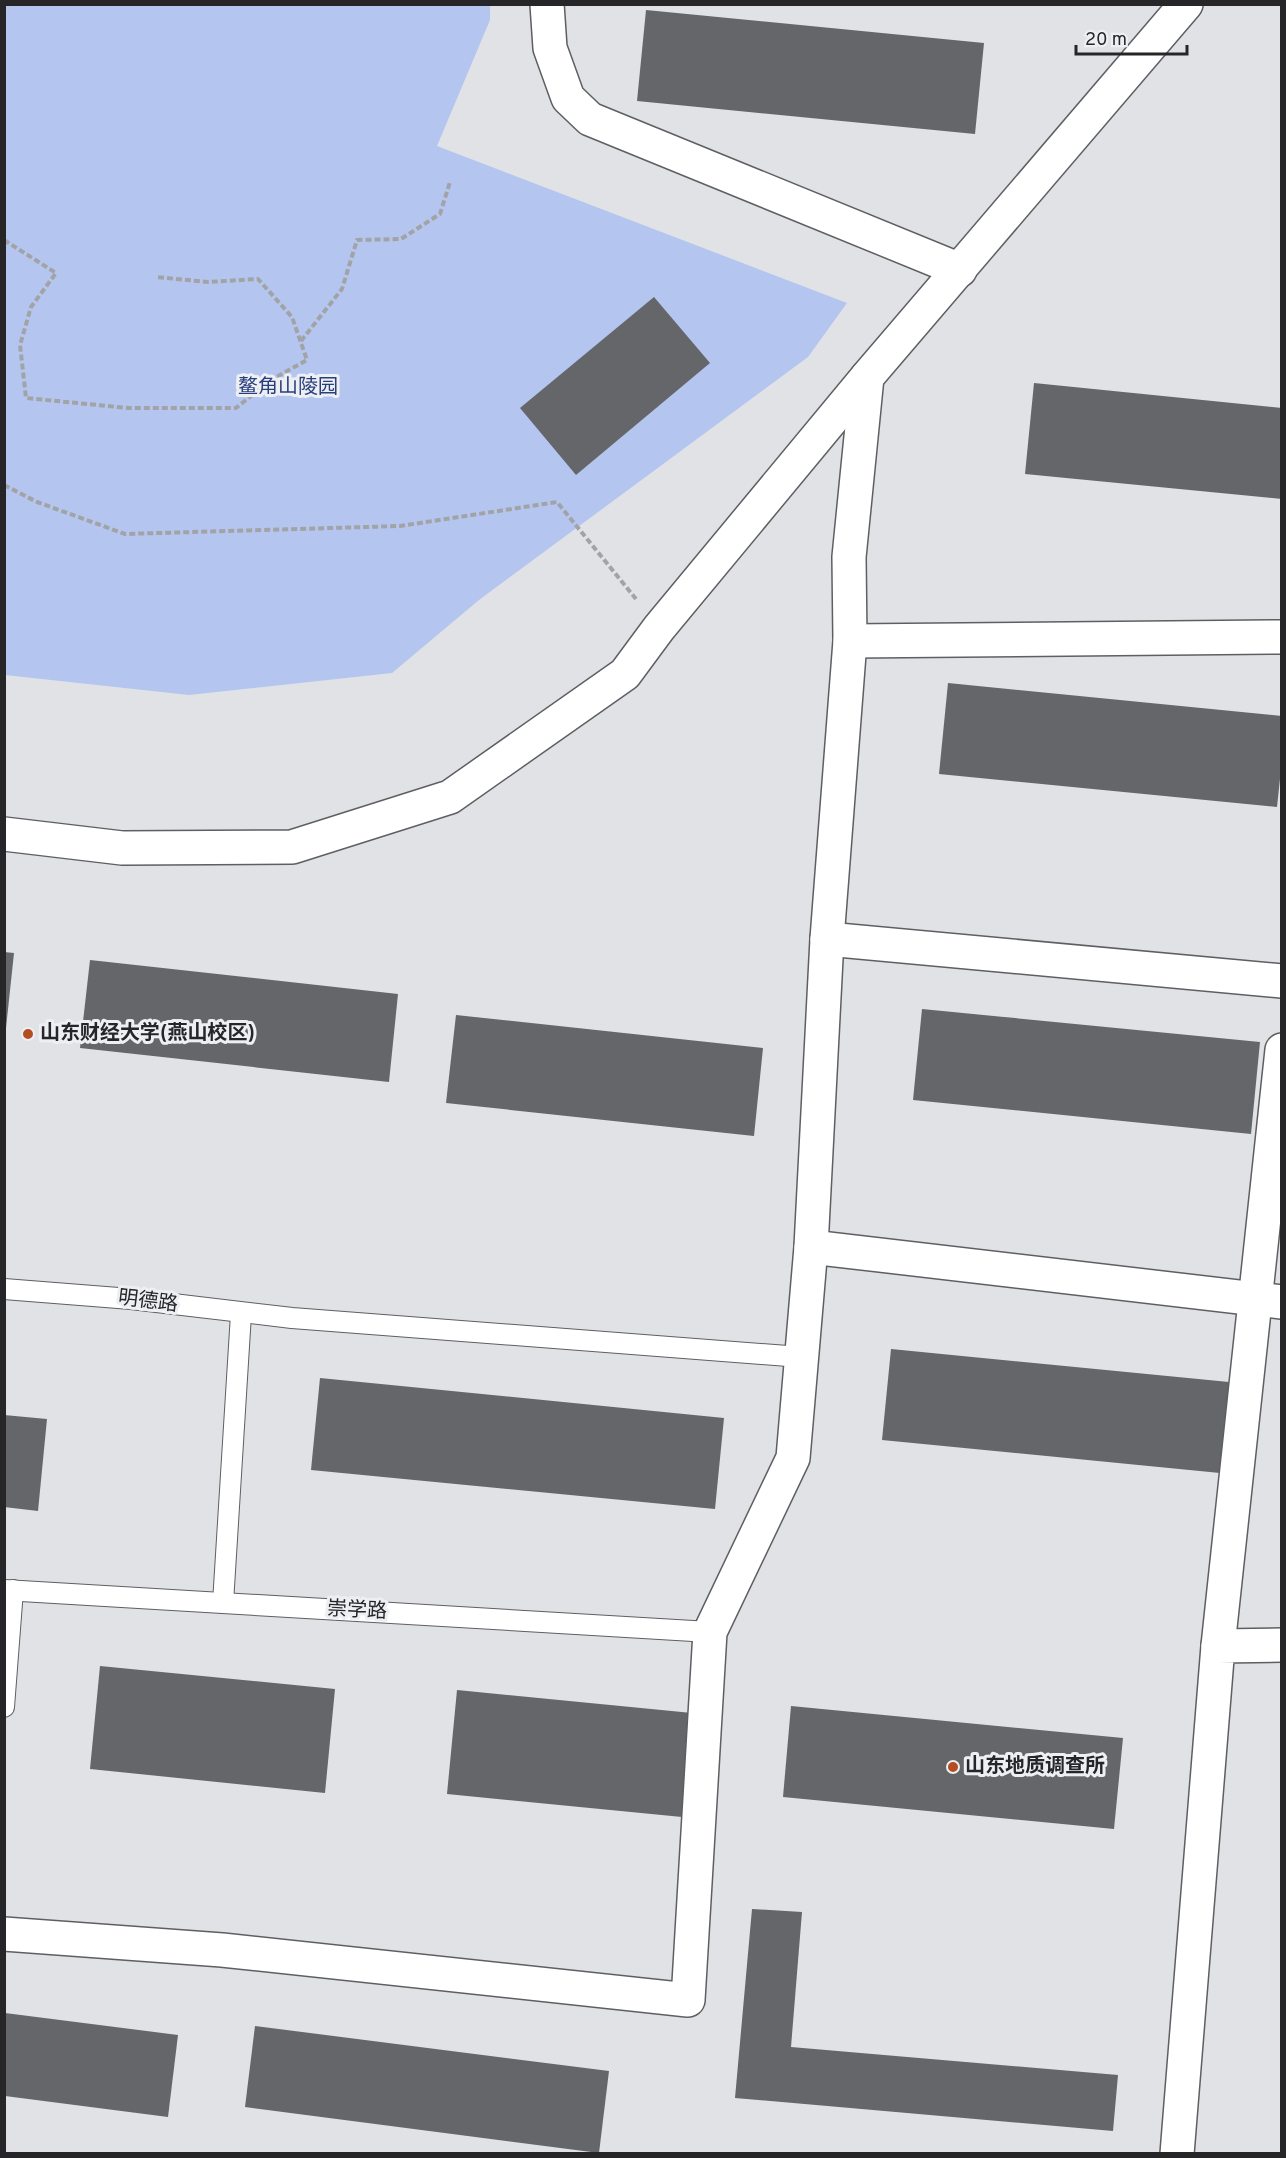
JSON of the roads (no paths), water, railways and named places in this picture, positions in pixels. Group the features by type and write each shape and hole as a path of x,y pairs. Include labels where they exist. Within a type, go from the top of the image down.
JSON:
{"street":[{"path":"548,4 550,48 568,98 590,119 960,270"},
{"path":"4,834 122,848 292,847 450,797 625,674 659,628 867,377 1186,4"},
{"path":"4,1934 222,1950 688,2000 710,1632 793,1458 811,1247 827,939 850,641 849,558 867,377"},
{"path":"850,641 1281,637"},
{"path":"827,939 1281,981"},
{"path":"1177,2154 1218,1646 1268,1301 1281,1050"},
{"path":"811,1247 1268,1301"},
{"path":"1218,1646 1281,1645"}],"lane":[{"name":"明德路","path":"4,1289 131,1299 241,1314 801,1357"},
{"path":"223,1603 241,1314"},
{"path":"4,1707 9,1590"},
{"name":"崇学路","path":"9,1590 710,1632"}],"place":[{"name":"山东财经大学(燕山校区)","path":"28,1034"},
{"name":"山东地质调查所","path":"953,1767"}],"park label":[{"name":"鳌角山陵园","path":"288,388"}]}
